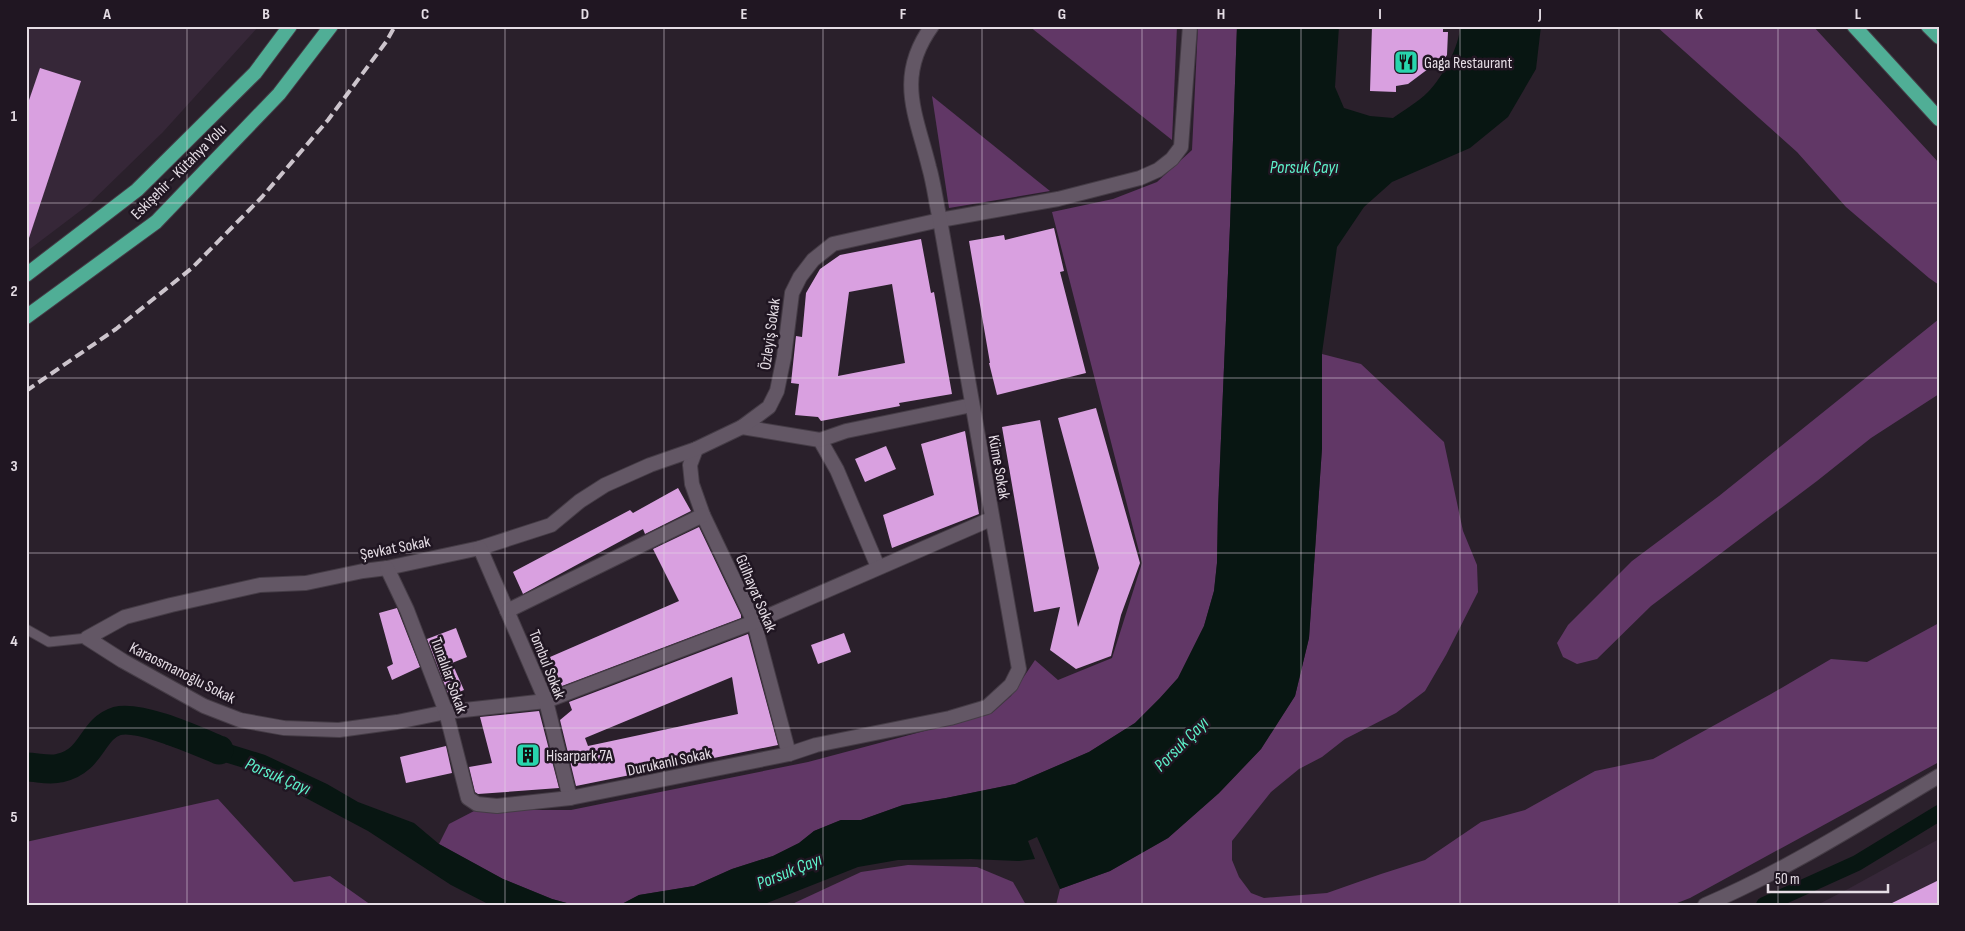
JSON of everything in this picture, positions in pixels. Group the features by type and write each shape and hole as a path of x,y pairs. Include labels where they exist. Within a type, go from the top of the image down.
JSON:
{"highway":[{"name":"Eskişehir - Kütahya Yolu","path":"26,275 137,190 254,73 290,26"},
{"name":"Eskişehir - Kütahya Yolu","path":"26,317 156,222 279,94 331,26"},
{"path":"1854,26 1939,120"},
{"path":"1928,26 1939,38"}],"street":[{"name":"Küme Sokak","path":"789,754 816,745 950,718 987,707 1011,685 1019,669 991,519 940,220 930,168 914,116 910,93 911,73 917,54 932,26"},
{"name":"Özleyiş Sokak","path":"696,449 742,427 769,407 777,391 784,357 792,293 800,277 813,260 833,244 940,220 1058,199 1140,178 1158,170 1181,147 1190,26"},
{"path":"742,427 820,440 846,431 972,405"},
{"path":"820,440 837,470 878,567"},
{"name":"Gülhayat Sokak","path":"696,449 690,465 692,484 703,515 754,622 789,754"},
{"name":"Şevkat Sokak","path":"87,638 125,617 171,605 260,585 306,583 480,548 551,524 580,501 605,485 696,449"},
{"path":"507,611 703,515"},
{"name":"Karaosmanoğlu Sokak","path":"87,638 123,661 204,706 240,720 284,728 339,730 397,722 446,712 546,701 754,622 991,519"},
{"name":"Tombul Sokak","path":"480,548 546,701 570,798"},
{"name":"Tunalılar Sokak","path":"387,568 407,610 446,712 468,798"},
{"name":"Durukanlı Sokak","path":"468,798 477,804 497,806 570,798 789,754"},
{"path":"1705,905 1814,850 1939,776"}],"lane":[{"path":"26,629 49,642 87,638"}],"shaded area":[{"path":"26,26 259,26 163,132 88,205 26,252"},
{"path":"1029,26 1177,26 1172,140"},
{"path":"1198,26 1237,26 1217,563 1214,591 1204,626 1178,678 1160,698 1135,723 1089,752 1015,784 903,805 861,820 841,820 814,831 799,843 773,856 732,869 694,886 639,895 620,905 574,905 552,899 503,879 439,844 449,824 476,810 571,810 808,762 992,713 1011,696 1035,660 1058,680 1112,658 1142,563 1052,212 1113,199 1157,182 1192,150"},
{"path":"1656,26 1813,26 1939,163 1939,285 1846,207 1797,152"},
{"path":"932,96 1050,191 949,208"},
{"path":"1939,319 1939,394 1871,438 1651,606 1597,659 1577,664 1563,657 1557,643 1568,625 1632,561 1719,496"},
{"path":"1322,354 1361,364 1444,442 1463,531 1477,565 1478,592 1446,655 1425,691 1396,713 1345,739 1322,757 1299,769 1271,792 1232,841 1232,860 1239,877 1251,893 1264,898 1327,893 1425,860 1481,822 1525,810 1595,771 1653,759 1831,659 1867,662 1939,623 1939,762 1690,898 1672,905 1056,905 1060,889 1110,871 1168,838 1219,793 1261,749 1295,696 1309,638 1322,448"},
{"path":"218,799 294,882 330,876 371,905 26,905 26,842"},
{"path":"1939,839 1939,905 1817,905 1848,889"},
{"path":"908,865 977,867 1013,882 1026,905 790,905 861,872"}],"water":[{"name":"Porsuk Çayı","path":"1237,26 1339,26 1335,87 1344,108 1370,116 1393,118 1424,96 1439,79 1454,52 1460,26 1541,26 1536,69 1508,117 1470,148 1392,182 1364,207 1337,247 1322,353 1322,448 1309,638 1295,696 1261,749 1219,793 1168,838 1110,871 1060,889 1037,837 1028,841 1035,859 1019,861 971,859 898,860 858,867 762,905 620,905 639,895 694,886 732,869 773,856 799,843 814,831 841,820 861,820 903,805 1015,784 1089,752 1135,723 1178,678 1204,626 1214,591 1217,563"},
{"name":"Porsuk Çayı","path":"165,735 210,738 265,755 327,784 358,802 414,823 439,844 503,879 552,899 574,905 490,905 451,885 368,831 257,772 165,744"}],"building":[{"name":"Gaga Restaurant","path":"1372,26 1443,26 1443,32 1448,32 1447,55 1436,70 1428,69 1408,84 1396,86 1396,92 1370,91"},
{"path":"40,68 81,81 29,238 26,237 26,109"},
{"path":"1054,228 1064,271 1060,272 1086,373 997,395 989,363 969,241 1004,235 1005,240"},
{"path":"921,239 931,293 934,292 952,394 899,403 900,406 821,421 818,417 795,415 799,384 791,383 796,336 802,337 806,293 820,269 840,255","holes":["892,284 905,363 838,376 849,292"]},
{"path":"1096,408 1140,563 1121,615 1111,656 1076,669 1050,650 1060,607 1034,612 1002,427 1040,420 1078,627 1099,568 1058,418"},
{"path":"965,431 979,514 892,548 883,515 934,495 921,444"},
{"path":"886,446 896,469 865,482 855,459"},
{"path":"678,488 691,511 645,534 643,529 523,594 513,572 630,510 633,513"},
{"path":"699,527 741,618 562,686 550,657 679,601 653,549"},
{"path":"397,608 420,667 392,680 387,667 393,664 379,613"},
{"path":"456,628 467,657 452,663 464,690 449,696 427,639"},
{"path":"844,633 851,652 818,664 811,645"},
{"path":"748,634 778,745 576,786 560,720 572,710 569,702","holes":["732,677 738,714 588,746 585,738"]},
{"name":"Hisarpark 7A","path":"539,711 559,788 478,794 475,792 469,767 492,763 480,717"},
{"path":"446,746 452,773 406,783 400,757"},
{"path":"1939,880 1939,905 1888,905"}],"waterway":[{"name":"Porsuk Çayı","path":"26,767 51,769 71,764 86,752 108,725 117,721 127,720 153,725 219,750"},
{"path":"1764,905 1857,863 1939,813"}],"railway":[{"path":"26,391 116,329 192,268 262,197 328,120 386,42 395,26"}],"place":[{"name":"Gaga Restaurant","path":"1406,62"},
{"name":"Hisarpark 7A","path":"528,755"}]}
